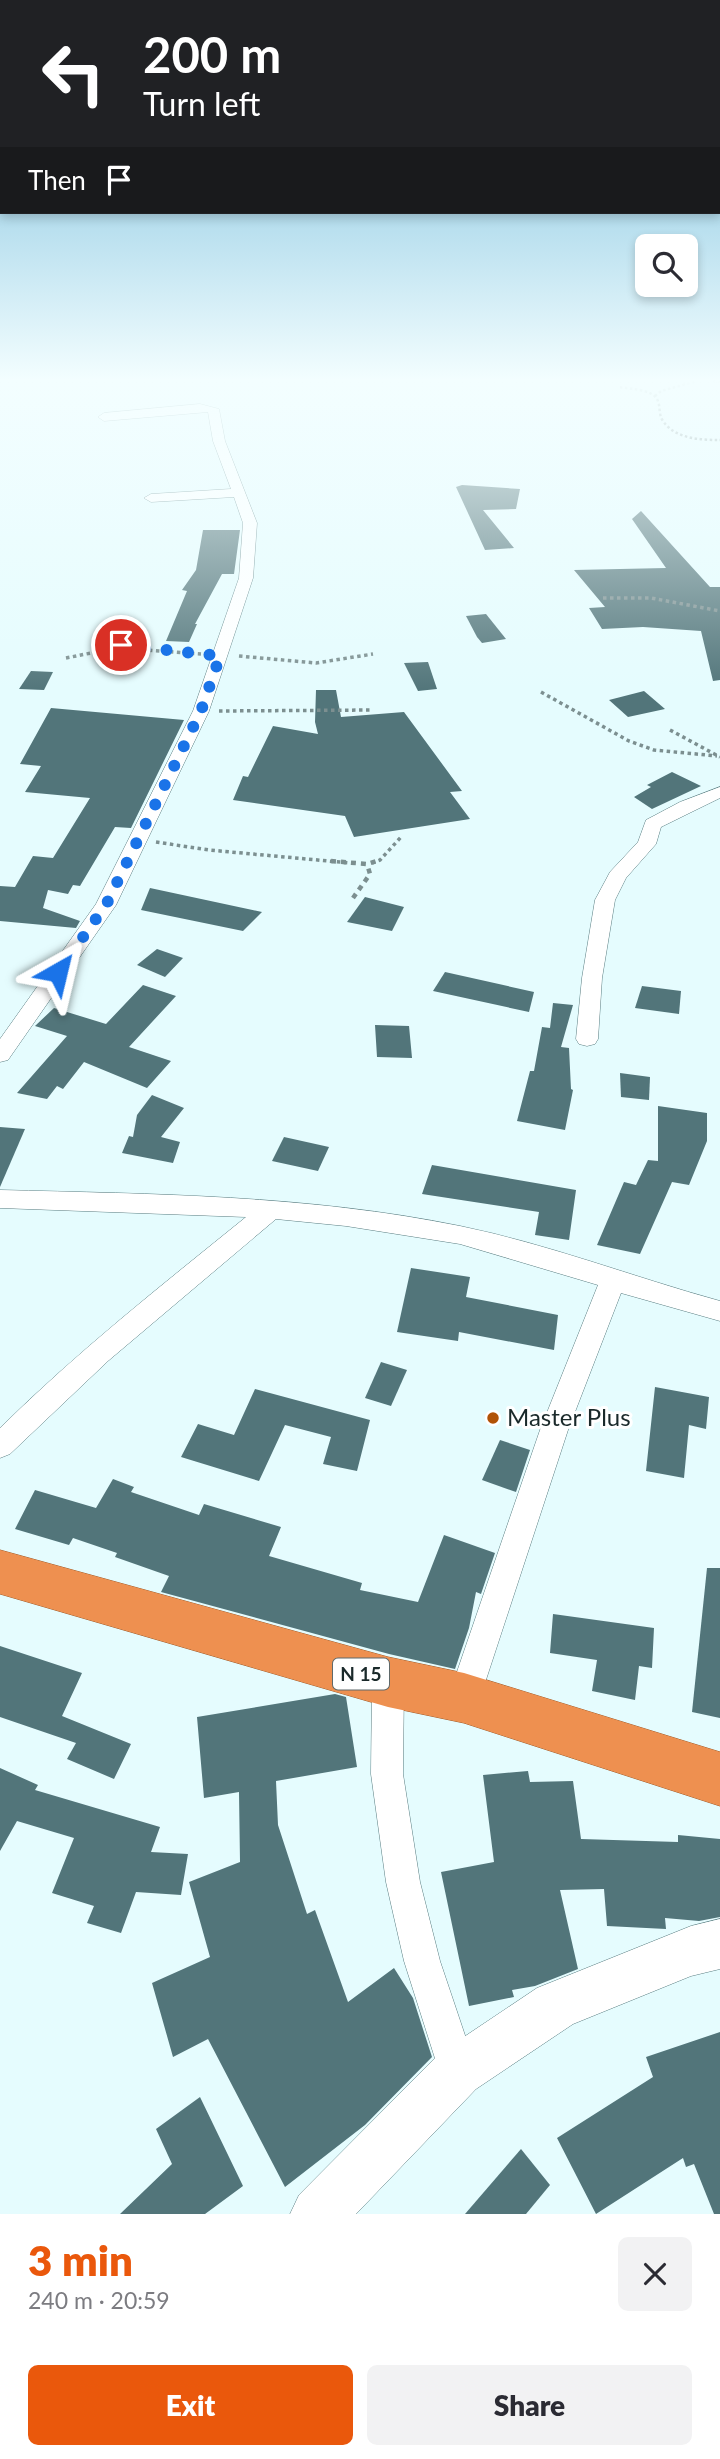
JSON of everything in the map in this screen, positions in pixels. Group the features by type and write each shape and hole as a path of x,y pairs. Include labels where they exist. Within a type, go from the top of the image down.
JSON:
{"highway":[{"name":"N 15","path":"0,1572 388,1682 464,1698 720,1779"}],"main road":[{"path":"318,2214 458,2071 555,2006 691,1951 720,1944"}],"street":[{"path":"0,1055 106,905 201,711 248,567 250,523 236,484"},
{"path":"150,498 239,493"},
{"path":"587,1039 592,978 605,900 617,876 647,844 653,824 720,792"},
{"path":"0,1199 273,1208 401,1224 462,1235 544,1257 720,1311"},
{"path":"0,1446 133,1325 273,1208"},
{"path":"464,1698 554,1430 614,1280"},
{"path":"388,1682 387,1774 403,1882 422,1961 458,2071"}],"path":[{"path":"603,598 651,598 720,611"},
{"path":"66,658 88,650 121,645 316,663 373,654"},
{"path":"541,692 629,741 654,750 718,756"},
{"path":"201,711 373,710"},
{"path":"670,730 718,756"},
{"path":"139,839 209,850 367,864 380,860 402,836"},
{"path":"352,898 370,874 367,864"}],"building":[{"path":"462,485 520,489 516,509 483,510 514,548 485,550 456,487"},
{"path":"641,511 710,587 720,587 720,680 713,681 701,631 643,627 602,629 589,608 605,607 574,570 666,568 632,519"},
{"path":"203,530 240,530 234,574 222,574 195,624 189,642 166,641 187,591 182,590 196,570"},
{"path":"486,614 506,639 482,643 477,637 466,616"},
{"path":"428,662 437,689 418,691 404,663"},
{"path":"31,671 53,672 44,690 19,689"},
{"path":"316,690 336,690 341,717 404,712 462,791 450,792 470,819 354,837 345,816 233,800 243,776 248,777 273,726 318,734 315,722"},
{"path":"644,691 665,709 628,717 609,700"},
{"path":"51,708 184,720 131,828 115,827 80,886 73,885 68,894 48,890 43,908 80,921 76,928 0,921 0,886 15,887 33,856 53,858 90,798 25,792 41,766 20,764"},
{"path":"672,772 701,786 652,809 634,797 651,787 647,785"},
{"path":"150,888 262,912 243,931 141,910"},
{"path":"365,897 404,907 392,931 347,922"},
{"path":"157,949 183,958 165,977 137,965"},
{"path":"445,972 534,992 529,1012 433,991"},
{"path":"143,985 176,996 129,1047 171,1061 147,1088 84,1062 63,1089 57,1086 47,1099 17,1093 67,1036 35,1026 54,1008 106,1024"},
{"path":"642,986 681,991 679,1014 635,1008"},
{"path":"553,1003 573,1005 561,1047 569,1048 573,1090 565,1130 517,1121 530,1071 534,1071 542,1027 550,1028"},
{"path":"375,1025 409,1026 412,1058 377,1057"},
{"path":"620,1073 650,1077 649,1100 621,1097"},
{"path":"152,1095 184,1108 161,1137 180,1142 173,1163 122,1153 129,1136 133,1137 137,1115"},
{"path":"658,1106 707,1113 707,1141 689,1185 672,1182 640,1254 597,1245 624,1182 636,1185 648,1160 658,1161"},
{"path":"0,1127 25,1129 0,1187"},
{"path":"284,1137 329,1147 318,1171 272,1161"},
{"path":"432,1165 576,1190 569,1240 535,1235 539,1212 422,1194"},
{"path":"411,1268 470,1277 466,1297 558,1315 554,1350 459,1332 458,1341 397,1332"},
{"path":"381,1362 407,1370 391,1406 365,1398"},
{"path":"655,1387 709,1397 706,1429 689,1425 684,1478 646,1471"},
{"path":"255,1389 370,1420 357,1471 323,1464 331,1437 285,1425 259,1481 181,1457 198,1424 234,1435"},
{"path":"500,1440 530,1450 516,1492 482,1480"},
{"path":"113,1479 134,1487 131,1492 199,1515 204,1504 281,1527 269,1556 362,1583 360,1590 418,1602 444,1535 495,1553 481,1594 476,1592 469,1628 455,1669 389,1654 161,1592 169,1576 115,1557 117,1553 73,1538 69,1545 15,1529 35,1490 96,1508"},
{"path":"707,1568 720,1568 720,1718 692,1712"},
{"path":"553,1614 654,1628 652,1668 639,1666 635,1700 592,1691 597,1660 550,1653"},
{"path":"0,1646 82,1673 62,1716 131,1744 114,1779 67,1759 76,1743 0,1717"},
{"path":"335,1694 346,1697 357,1767 276,1781 278,1825 307,1914 315,1910 348,2002 394,1968 413,1998 432,2057 365,2125 285,2187 208,2039 173,2057 152,1983 210,1957 189,1882 240,1862 239,1792 204,1798 197,1717"},
{"path":"0,1768 38,1785 35,1790 160,1827 151,1852 188,1854 181,1895 136,1892 121,1933 87,1923 94,1906 52,1893 74,1838 17,1821 0,1851"},
{"path":"528,1771 530,1782 573,1781 581,1839 678,1842 678,1835 720,1839 720,1917 699,1921 665,1918 666,1929 607,1926 604,1889 560,1890 578,1969 535,1986 512,1990 514,1997 469,2006 441,1872 494,1862 483,1775"},
{"path":"720,2032 720,2214 714,2214 694,2164 686,2167 683,2158 596,2214 557,2138 653,2077 646,2057"},
{"path":"200,2097 243,2186 205,2214 120,2214 172,2164 156,2129"},
{"path":"521,2149 550,2185 526,2214 465,2214"}],"place":[{"name":"Master Plus","path":"493,1418"}],"route":[{"path":"58,972 106,905 201,711 220,656 121,645"}]}
